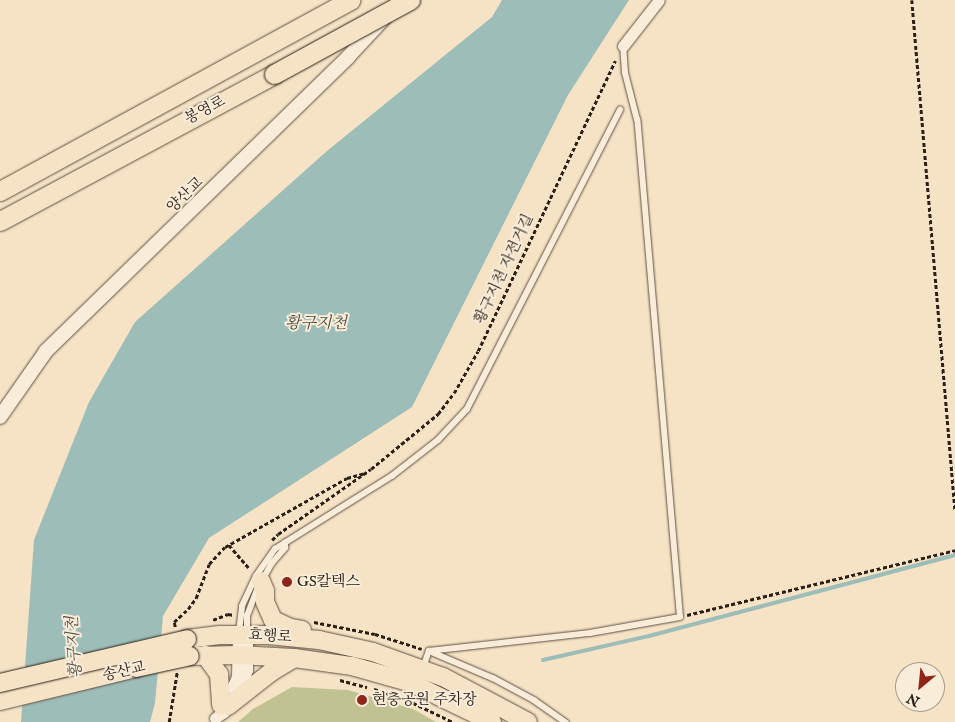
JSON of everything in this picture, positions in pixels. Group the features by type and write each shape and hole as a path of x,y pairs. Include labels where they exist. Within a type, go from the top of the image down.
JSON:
{"highway":[{"name":"봉영로","path":"0,191 350,0"},
{"name":"봉영로","path":"0,221 410,0"}],"main road":[{"path":"258,579 265,591 265,602 273,620 290,628 312,634 319,640"},
{"name":"효행로","path":"0,683 243,634 319,640 374,652 422,670 490,700 528,722"},
{"path":"190,646 219,674 219,713"},
{"name":"효행로","path":"190,646 243,655 299,658 352,666 409,682 492,722"},
{"name":"송산교","path":"0,701 190,646"},
{"path":"219,713 271,672 299,658 304,648 340,653 354,648"}],"street":[{"name":"양산교","path":"0,417 46,351 348,57 382,21 397,0"},
{"path":"622,46 659,0"},
{"path":"219,713 234,684 243,655 243,634"}],"lane":[{"path":"429,652 590,633 680,617 637,120 625,73 622,46"},
{"path":"243,634 258,579 285,548 285,543 392,476 438,440 467,409 620,110"},
{"path":"422,670 429,652"},
{"path":"429,652 447,656 493,678 534,700 566,722"}],"path":[{"path":"912,0 955,509"},
{"name":"황구지천 자전거길","path":"272,540 367,472 438,414 454,393 478,351 622,46"},
{"name":"황구지천 자전거길","path":"190,646 174,622 188,609 196,598 209,564 218,553 229,544 346,478 367,472"},
{"path":"229,544 258,579"},
{"path":"680,617 955,550"},
{"path":"249,568 254,561"},
{"path":"169,722 177,672"},
{"path":"338,680 407,700 453,722"}],"green space":[{"path":"292,687 348,690 413,709 436,722 238,722 253,709"}],"water":[{"name":"황구지천","path":"502,0 629,0 568,95 412,407 209,538 163,616 155,703 150,722 21,722 34,540 89,402 135,322 327,151 492,17"}],"waterway":[{"path":"543,660 649,636 955,555"}],"place":[{"name":"GS칼텍스","path":"287,582"},
{"name":"현충공원 주차장","path":"362,700"}]}
